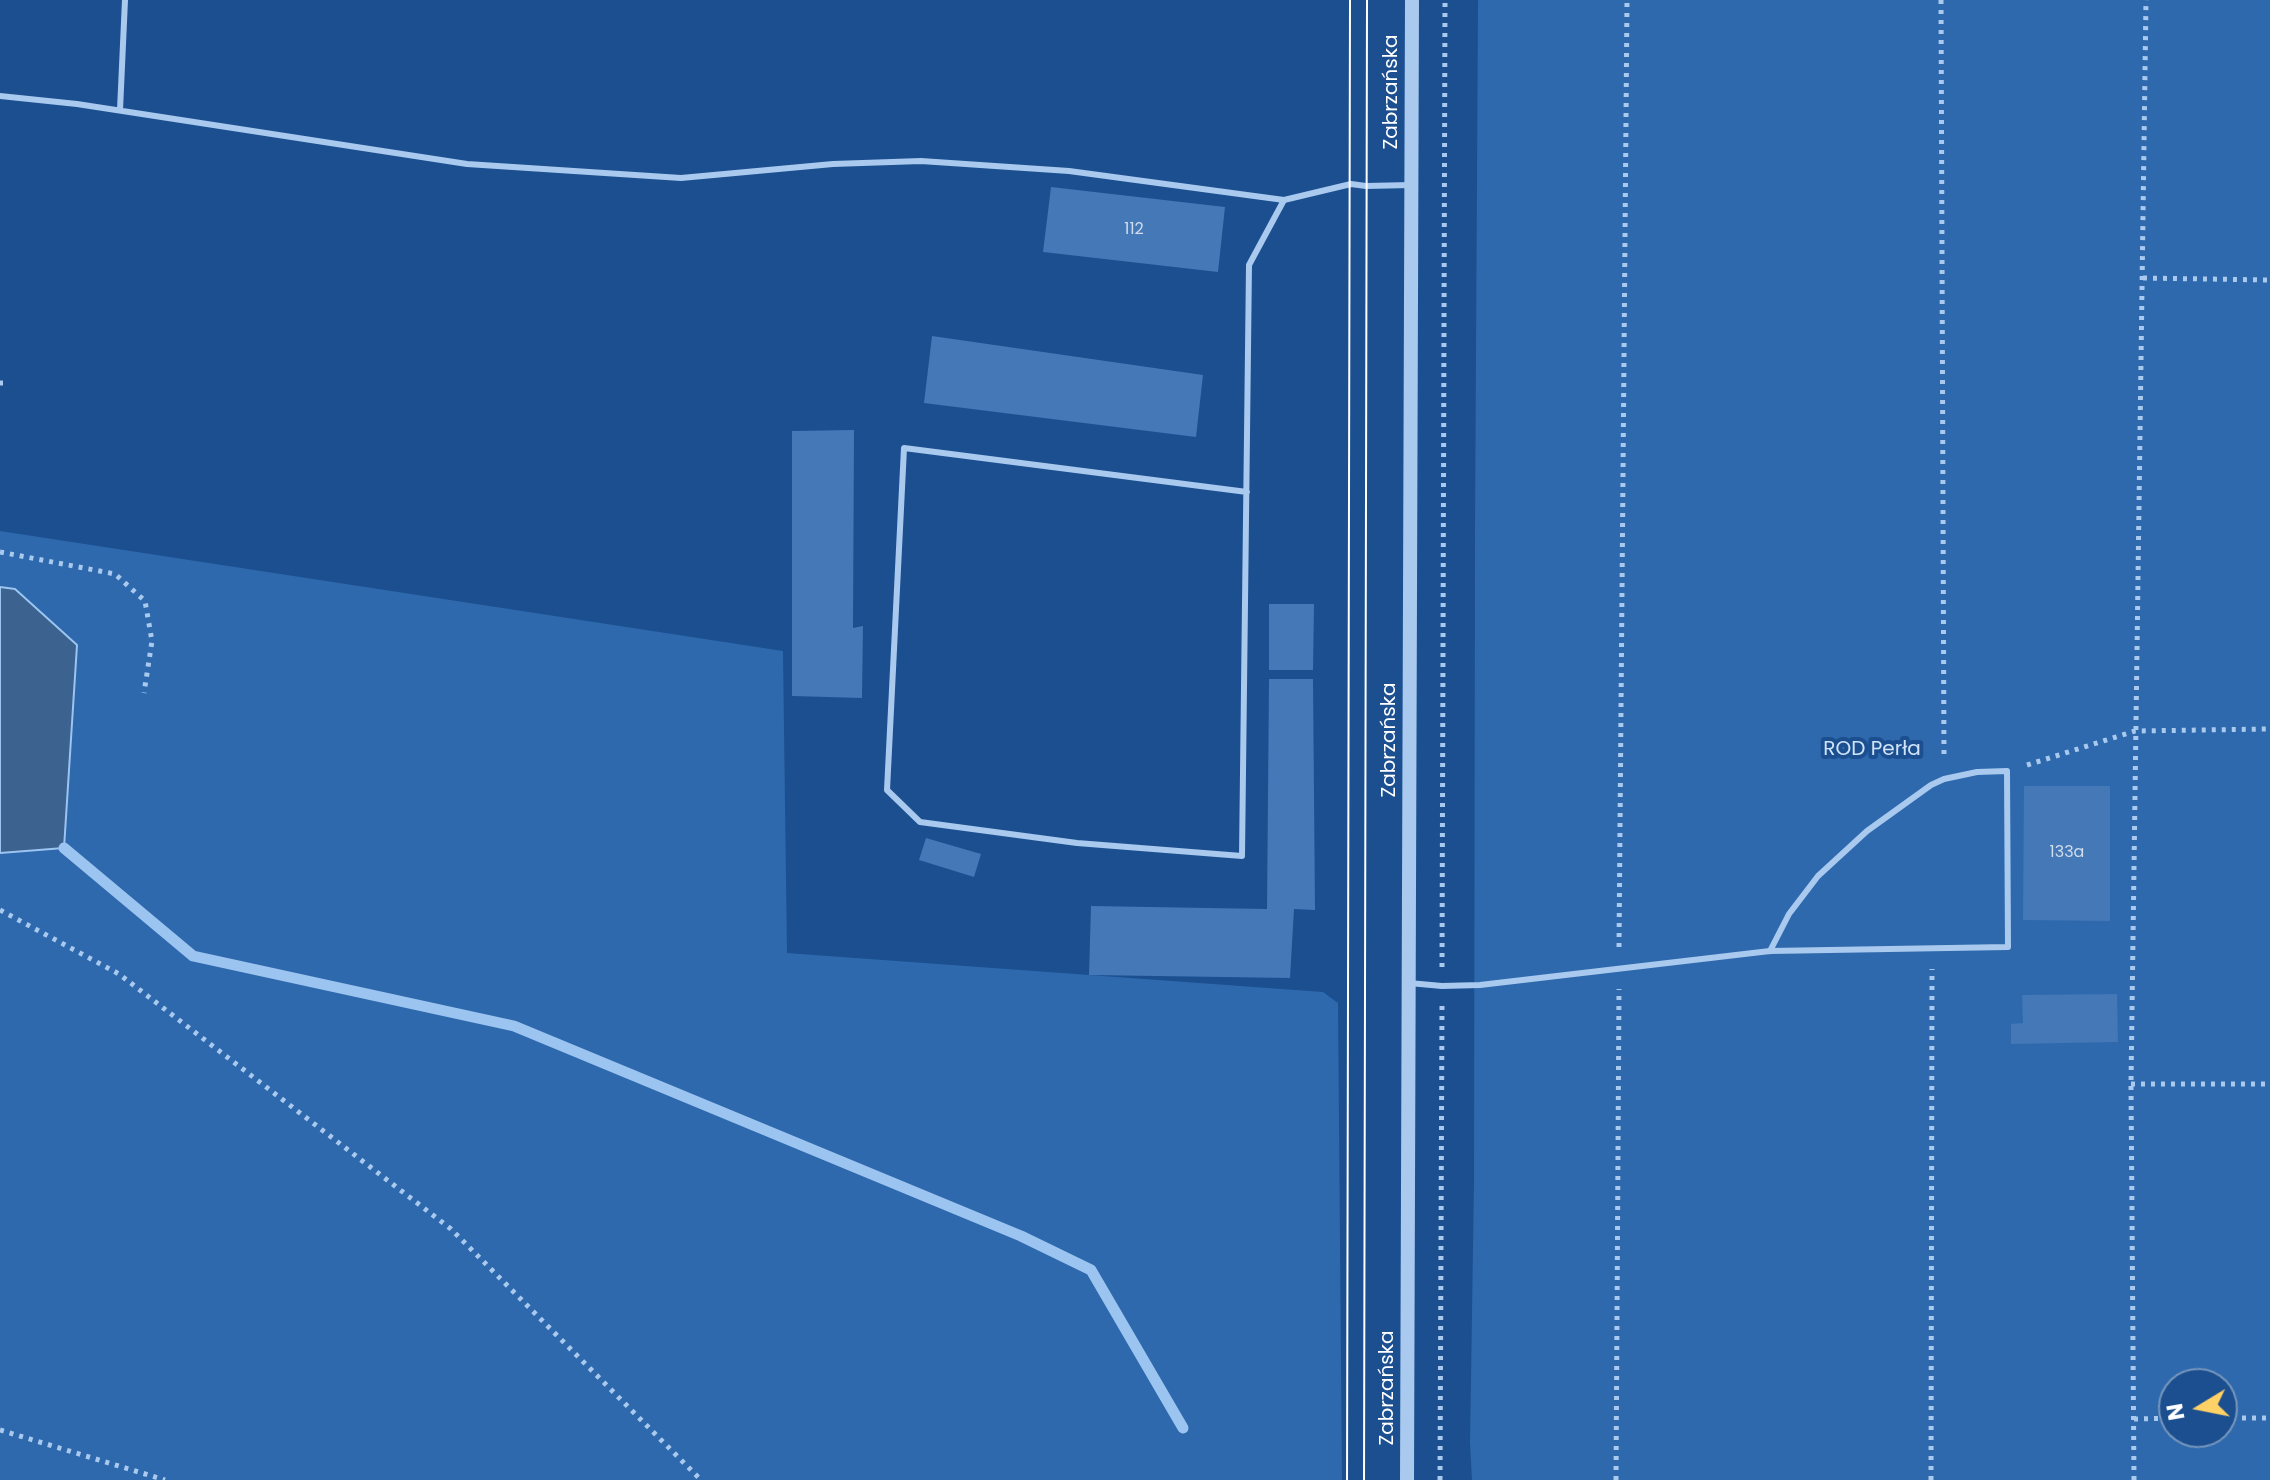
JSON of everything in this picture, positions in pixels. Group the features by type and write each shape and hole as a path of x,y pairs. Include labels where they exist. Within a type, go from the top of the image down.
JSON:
{"street":[{"name":"Zabrzańska","path":"1407,1480 1412,0"}],"lane":[{"path":"120,110 125,0"},
{"path":"0,96 120,110 467,164 681,178 833,164 921,161 1069,171 1284,200 1351,184 1411,185"},
{"path":"1247,492 904,448 887,790 920,822 1077,843 1242,856 1247,492 1249,265 1284,200"},
{"path":"1409,983 1480,985 1770,951 2008,947 2007,771 1977,772 1944,779 1867,831 1818,876 1789,914 1770,951"}],"path":[{"path":"1440,1480 1445,0"},
{"path":"1616,1480 1627,0"},
{"path":"1941,0 1944,779"},
{"path":"2134,1480 2131,1084 2146,0"},
{"path":"2143,278 2270,280"},
{"path":"0,552 115,574 145,601 152,641 144,693"},
{"path":"2007,771 2135,731 2270,729"},
{"path":"0,910 119,974 451,1229 701,1480"},
{"path":"1931,1480 1932,949"},
{"path":"2131,1084 2270,1084"},
{"path":"2134,1419 2158,1418"},
{"path":"2238,1418 2270,1418"},
{"path":"0,1430 165,1480"}],"green space":[{"name":"ROD Perła","path":"1478,0 2270,0 2270,1480 1472,1480"},
{"path":"0,531 783,651 787,953 1323,992 1338,1003 1342,1480 0,1480"}],"shaded area":[{"path":"0,587 15,589 77,645 64,848 0,853"}],"building":[{"path":"1051,187 1225,207 1218,272 1043,252"},
{"path":"932,336 1203,375 1196,437 924,403"},
{"path":"854,430 853,628 863,626 862,698 792,696 792,431"},
{"path":"1269,604 1314,604 1313,670 1269,670"},
{"path":"1269,679 1313,679 1315,910 1294,909 1290,978 1089,975 1091,906 1267,909"},
{"path":"2024,786 2110,786 2110,921 2023,920"},
{"path":"926,838 981,854 974,877 919,860"},
{"path":"2117,994 2118,1042 2011,1044 2011,1024 2023,1023 2022,995"}],"waterway":[{"path":"64,848 193,956 514,1026 1021,1236 1091,1270 1183,1428"}],"tram line":[{"path":"1347,1480 1350,0"},
{"path":"1364,1480 1367,0"}]}
